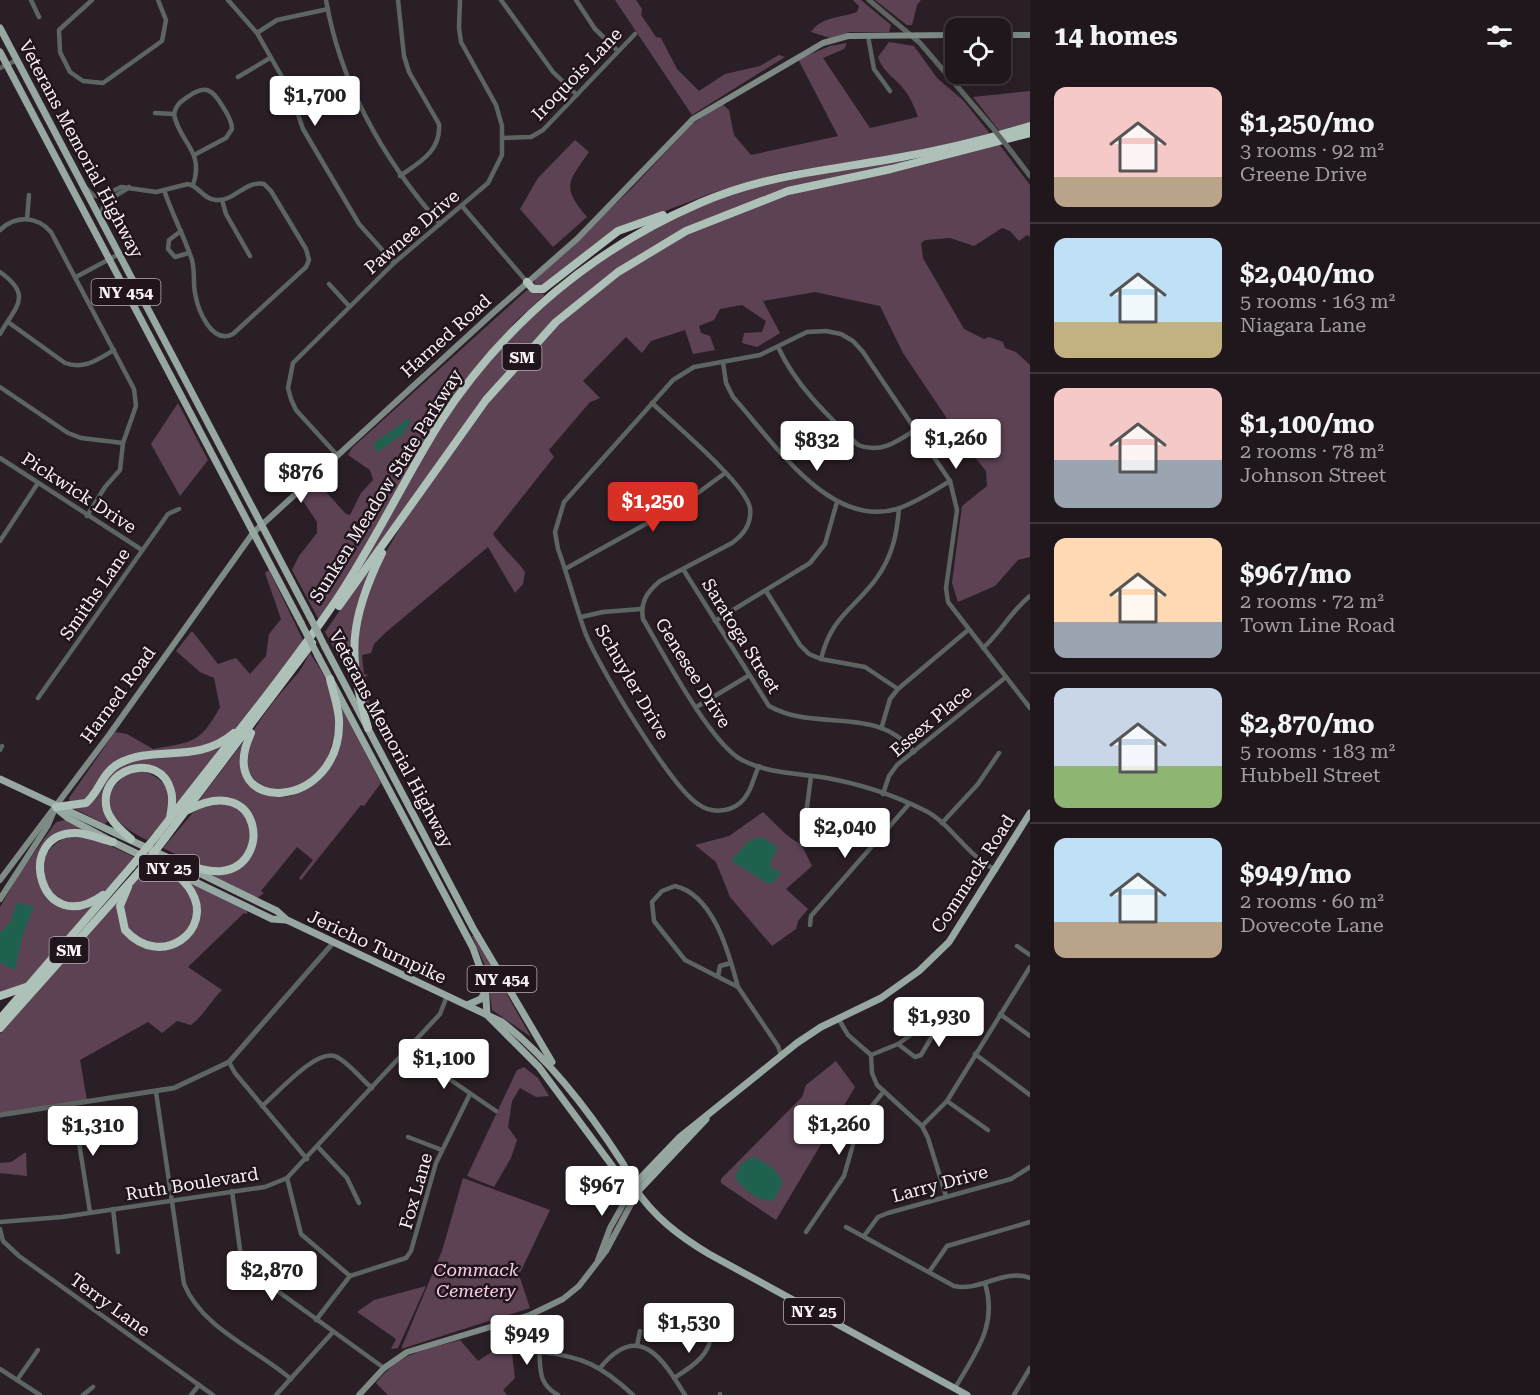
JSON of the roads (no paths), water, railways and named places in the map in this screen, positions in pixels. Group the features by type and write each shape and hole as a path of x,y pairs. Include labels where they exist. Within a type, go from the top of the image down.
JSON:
{"highway":[{"name":"Sunken Meadow State Parkway","path":"162,836 170,820 334,604 372,546 439,424 494,350 525,317 578,272 633,236 692,206 767,179 901,157 1030,126"},
{"name":"Sunken Meadow State Parkway","path":"0,1019 115,886 135,870 184,812 262,711 486,400 534,344 586,296 651,251 729,212 788,191 891,169 1030,133"},
{"path":"527,282 533,289 543,290 618,231 682,207 692,206"},
{"path":"368,728 358,690 354,641 362,598 392,532"},
{"path":"262,711 244,749 246,771 258,787 267,792 284,795 294,793 319,774 333,752 339,718 330,679"},
{"path":"56,807 86,803 109,771 123,761 204,749 228,738 243,725"},
{"path":"131,839 111,819 107,808 109,788 126,770 146,767 165,779 172,797 170,820"},
{"path":"170,863 222,871 237,865 249,853 253,844 249,817 230,801 215,799 184,812"},
{"path":"113,842 76,833 61,836 44,852 39,873 41,884 48,894 68,905 93,902 115,886"},
{"path":"132,880 120,906 125,930 147,946 166,948 185,938 192,928 197,908 191,891 170,863"},
{"name":"Sunken Meadow State Parkway","path":"0,1028 132,880 135,870"},
{"path":"0,996 29,986"}],"main road":[{"name":"Veterans Memorial Highway","path":"0,28 473,928 560,1078"},
{"name":"Harned Road","path":"56,807 253,533 603,214 693,119 813,47 835,39 911,34 945,35"},
{"path":"1011,35 1030,35"},
{"name":"Veterans Memorial Highway","path":"0,51 4,67 110,259 473,948 483,973 487,1015"},
{"name":"Jericho Turnpike","path":"0,779 56,807 131,839 170,863"},
{"path":"0,880 56,807"},
{"path":"0,900 48,825 56,807"},
{"name":"Jericho Turnpike","path":"56,807 68,818 113,842 170,863 277,911 287,920 333,943 502,1022 526,1040 560,1078 624,1164 636,1188"},
{"name":"Commack Road","path":"636,1188 671,1146 781,1055 815,1030 881,998 919,971 949,942 1030,813"},
{"path":"467,1005 481,999 486,990"},
{"name":"Jericho Turnpike","path":"487,1015 523,1049 563,1097 616,1171 636,1188 669,1228 683,1239 967,1395"},
{"path":"523,1049 544,1064 562,1088 570,1091"},
{"path":"563,1097 585,1111"},
{"path":"571,1109 590,1118 582,1124"},
{"path":"359,1395 384,1368 407,1352 530,1314 570,1294 598,1260 610,1228 636,1188"}],"street":[{"path":"31,0 39,17"},
{"path":"92,0 59,30 60,52 70,72 83,81 103,83 162,40 166,20 158,0"},
{"path":"228,0 257,33 290,91 303,129 359,224 394,263"},
{"path":"326,0 358,105 400,176 440,224"},
{"path":"398,0 404,56 409,72 439,124 440,132 438,143 430,153 400,176"},
{"name":"Pawnee Drive","path":"337,455 296,410 288,388 289,374 300,352 394,263 488,183 497,170 502,155 504,138 496,105 461,42 460,0"},
{"path":"501,0 553,72 576,95"},
{"path":"576,0 596,28 618,51"},
{"path":"869,0 911,34 992,127 1030,176"},
{"path":"257,33 278,20 328,9"},
{"name":"Iroquois Lane","path":"504,138 531,137 543,130 635,33"},
{"path":"868,36 874,69 890,91"},
{"path":"238,77 270,58"},
{"path":"4,67 17,60"},
{"path":"174,114 180,103 198,90 207,89 215,93 231,121 229,136 196,154"},
{"path":"155,113 174,114"},
{"path":"174,114 196,154 196,175 193,185"},
{"path":"81,182 97,197 121,187 150,192 184,184 193,185 210,199 222,200 251,184 260,183 268,187 306,249 309,260 306,267 237,332 223,337 211,330 197,302 193,266 164,190"},
{"path":"108,234 101,211 102,206 129,187"},
{"path":"27,219 29,195"},
{"path":"222,200 226,214 250,256"},
{"path":"462,206 527,282"},
{"path":"0,230 12,221 27,219 38,221 51,232 137,398 123,443 120,470 105,487 87,516"},
{"path":"181,231 169,240 168,249 175,257 189,253"},
{"path":"76,277 119,254"},
{"path":"0,272 11,280 19,295 19,304 0,334"},
{"path":"329,284 349,306"},
{"path":"8,322 64,363 74,367 82,367 114,350"},
{"name":"Schuyler Drive","path":"759,766 750,790 741,802 727,810 710,810 697,804 673,778 593,649 555,532 564,501 673,380 694,367 760,355 807,332 826,331 841,334 863,351 950,481"},
{"path":"778,347 786,364 802,387 858,446 868,450 882,448 915,430"},
{"path":"723,362 726,383 733,397 807,478 837,502 864,512 899,508 950,481 957,510 946,588 948,602 1029,706"},
{"path":"0,387 68,433 81,438 123,443"},
{"name":"Genesee Drive","path":"652,403 725,473 744,495 750,507 749,522 742,535 732,543 650,589 641,609 643,619 713,734 741,760 776,772 811,776 883,794 927,812 942,823 958,842 996,870"},
{"name":"Pickwick Drive","path":"0,458 142,550"},
{"path":"566,569 687,501 725,473"},
{"path":"0,541 38,483"},
{"path":"716,621 810,563 818,555 828,538 837,502"},
{"path":"821,659 831,630 875,579 888,560 897,531 899,508"},
{"name":"Smiths Lane","path":"38,698 168,514 179,509"},
{"path":"0,528 6,532"},
{"name":"Saratoga Street","path":"683,569 763,700 787,714 882,726 897,734 914,752"},
{"path":"766,591 800,645 821,659 865,668 898,688"},
{"path":"983,648 1001,631 1017,606 1030,596"},
{"path":"581,617 641,609"},
{"path":"882,726 890,699 898,688 968,630"},
{"path":"698,706 748,676"},
{"name":"Essex Place","path":"883,794 889,777 897,765 1006,677"},
{"path":"942,823 978,784 999,753"},
{"path":"804,830 811,776"},
{"path":"810,925 811,916 909,804"},
{"path":"738,987 685,960 654,921 652,902 658,894 675,886 685,889 720,931 738,987 778,1046 781,1055"},
{"path":"0,1115 174,1088 230,1062 333,943"},
{"path":"1017,946 1030,955"},
{"path":"718,976 720,966 731,963"},
{"path":"921,1126 947,1101 1030,967"},
{"name":"Ruth Boulevard","path":"0,1222 113,1209 265,1187 287,1178 440,1014 447,996"},
{"path":"1000,1014 1030,1036"},
{"path":"838,1018 848,1035 871,1055 874,1079 921,1126 932,1146 946,1196"},
{"path":"871,1055 898,1044 925,1025 930,1025 935,1030 933,1037 918,1057 898,1044"},
{"path":"407,1050 496,1111"},
{"path":"975,1054 1030,1095"},
{"path":"262,1106 311,1060 324,1055 336,1056 372,1088"},
{"path":"230,1062 235,1073 306,1159"},
{"path":"806,1232 844,1176 856,1134 868,1111 884,1091"},
{"path":"156,1092 184,1284 190,1299 202,1314 291,1379"},
{"name":"Fox Lane","path":"350,1276 406,1258 411,1251 442,1150 470,1094"},
{"path":"947,1101 988,1130"},
{"path":"73,1105 90,1212"},
{"path":"408,1137 442,1150"},
{"path":"318,1147 347,1178 359,1203"},
{"name":"Larry Drive","path":"864,1236 878,1217 1011,1179 1030,1167"},
{"path":"287,1178 301,1234 350,1276 316,1320"},
{"path":"232,1191 243,1263 252,1275 384,1368"},
{"path":"113,1209 118,1252"},
{"path":"929,1272 947,1246 1030,1222"},
{"path":"846,1227 963,1288 1014,1275 1030,1278"},
{"name":"Terry Lane","path":"0,1229 3,1241 19,1256 213,1395"},
{"path":"955,1388 982,1337 990,1316 991,1305 985,1283"},
{"path":"530,1314 540,1352 538,1367 542,1380 558,1395"},
{"path":"674,1378 695,1364 706,1351 711,1339 710,1328 700,1323"},
{"path":"637,1346 640,1331"},
{"path":"276,1395 333,1332"},
{"path":"600,1368 619,1350 637,1346 656,1354 685,1395"},
{"path":"16,1380 38,1350"},
{"path":"540,1352 576,1356 600,1368 633,1395"},
{"path":"1014,1395 1030,1368"},
{"path":"0,1369 40,1395"},
{"path":"192,1395 199,1385"},
{"path":"83,1395 93,1387"}],"park label":[{"name":"Commack Cemetery","path":"476,1280"}]}
